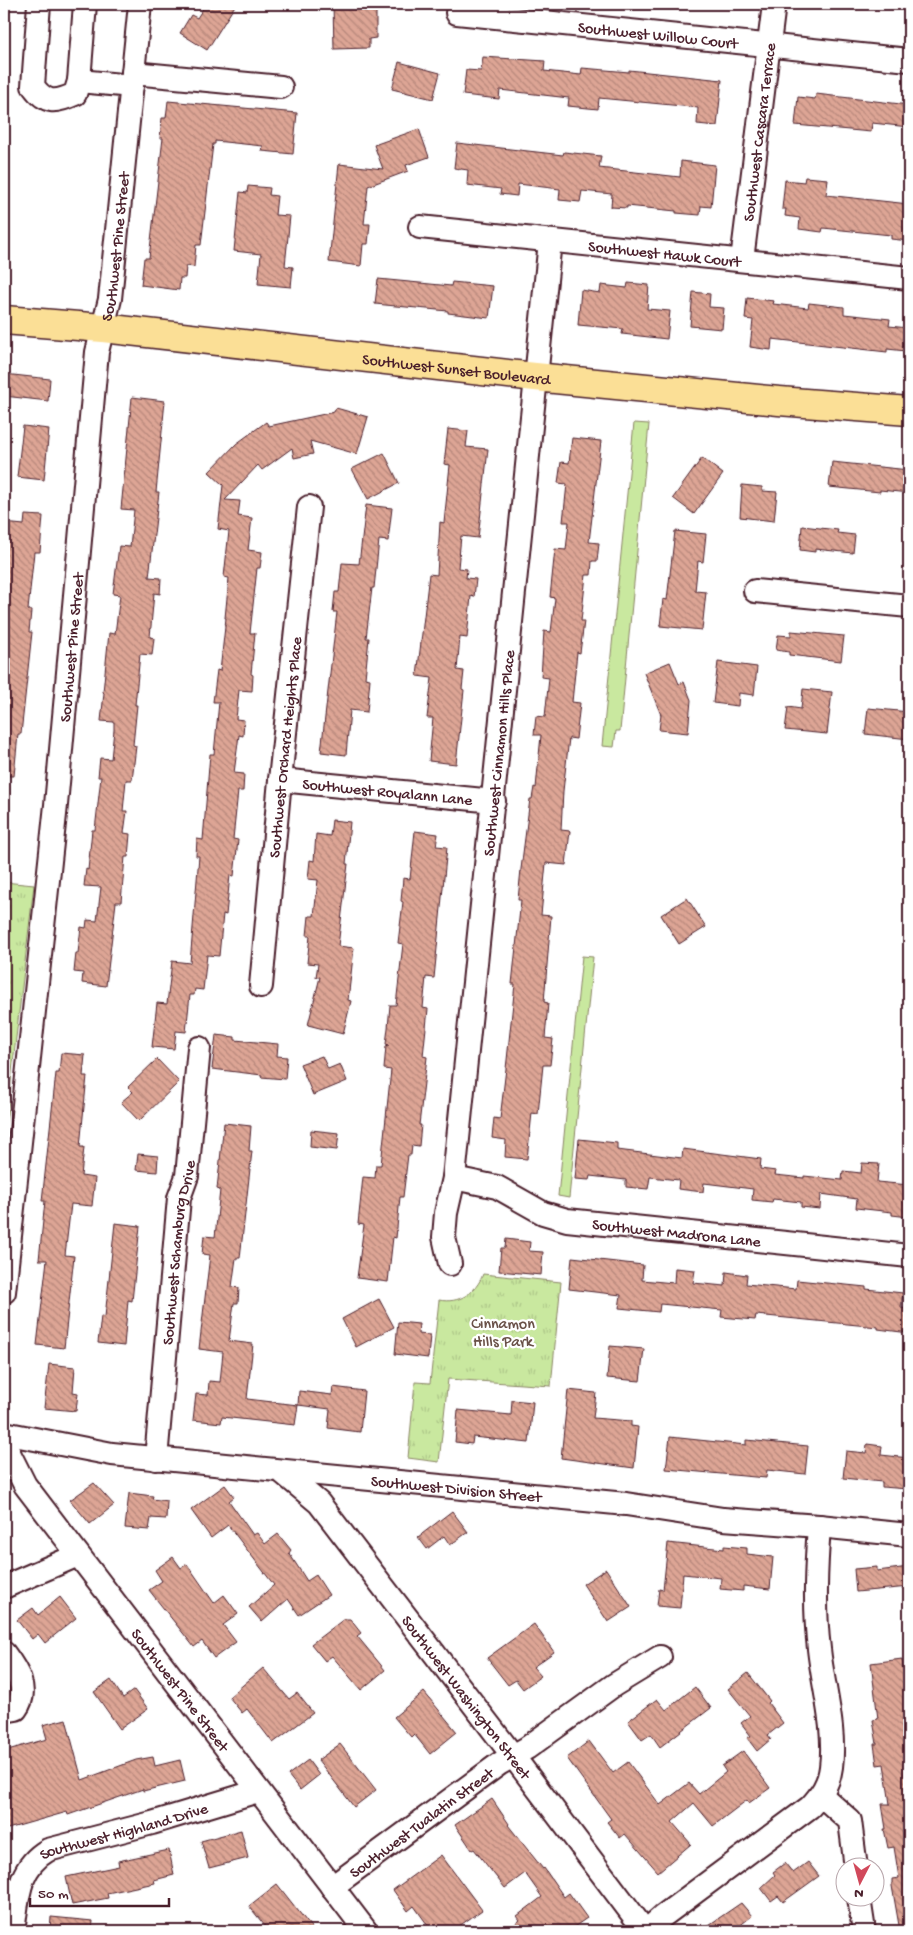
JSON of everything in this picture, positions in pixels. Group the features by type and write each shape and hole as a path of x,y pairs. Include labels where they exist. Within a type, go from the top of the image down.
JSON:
{"main road":[{"name":"Southwest Sunset Boulevard","path":"4,320 103,328 535,377 779,401 909,410"}],"street":[{"path":"39,4 33,86 40,96 50,100 63,100 74,94 79,80 85,4"},
{"name":"Southwest Pine Street","path":"4,1292 56,805 97,352 110,299 140,4"},
{"name":"Southwest Cascara Terrace","path":"742,260 774,4"},
{"name":"Southwest Willow Court","path":"456,13 909,60"},
{"path":"79,80 132,79 281,87"},
{"name":"Southwest Hawk Court","path":"420,227 909,278"},
{"name":"Southwest Cinnamon Hills Place","path":"450,1264 444,1236 446,1213 454,1178 550,241"},
{"name":"Southwest Orchard Heights Place","path":"261,986 280,780 309,507"},
{"path":"755,591 909,606"},
{"name":"Southwest Royalann Lane","path":"280,780 494,801"},
{"name":"Southwest Schamburg Drive","path":"156,1459 178,1198 187,1176 199,1048"},
{"name":"Southwest Madrona Lane","path":"454,1178 497,1187 543,1213 567,1220 909,1256"},
{"name":"Southwest Division Street","path":"4,1434 93,1452 282,1472 626,1504 749,1522 819,1526 909,1535"},
{"name":"Southwest Pine Street","path":"4,1443 25,1485 366,1931"},
{"name":"Southwest Washington Street","path":"282,1472 319,1503 645,1931"},
{"path":"645,1931 810,1807 821,1795 829,1781 832,1738 818,1648 815,1584 819,1526"},
{"path":"4,1587 78,1555"},
{"path":"4,1653 17,1671 23,1694 21,1703 16,1709 4,1712"},
{"name":"Southwest Tualatin Street","path":"332,1887 498,1764 527,1748 614,1685 660,1657"},
{"name":"Southwest Highland Drive","path":"13,1931 20,1887 25,1873 48,1850 152,1823 258,1791"},
{"path":"821,1795 850,1821 855,1858"},
{"path":"861,1908 864,1931"}],"green space":[{"path":"634,423 649,424 620,731 616,731 614,747 602,746"},
{"path":"4,882 34,885 4,1140"},
{"path":"582,956 593,957 569,1198 558,1196"},
{"name":"Cinnamon Hills Park","path":"483,1274 561,1282 551,1386 448,1379 439,1462 408,1458 415,1382 430,1383 439,1300 460,1299 466,1296 476,1287"}],"building":[{"path":"206,4 236,4 207,50 180,33 191,15 197,18"},
{"path":"333,4 376,4 376,38 369,39 369,48 334,49"},
{"path":"483,57 545,61 544,71 581,75 582,68 629,72 629,70 722,80 717,126 697,124 698,108 682,106 599,98 598,109 568,106 569,98 500,90 499,99 463,95 466,70 481,71"},
{"path":"399,62 440,73 433,99 392,89"},
{"path":"816,94 909,105 909,127 872,123 871,132 795,125 798,97 815,99"},
{"path":"168,101 297,113 293,154 262,151 263,146 215,141 215,144 213,144 201,245 196,245 194,267 186,266 185,278 180,278 179,290 141,285 144,258 149,258 163,138 160,138 162,118 166,118"},
{"path":"419,129 429,157 406,165 408,171 368,186 364,224 370,224 368,244 363,244 361,266 329,262 339,164 383,169 374,145"},
{"path":"457,143 563,155 564,152 601,156 599,168 680,177 681,161 715,165 711,207 701,206 700,215 627,206 627,208 611,207 612,194 582,191 580,202 559,200 560,189 518,184 517,196 500,194 501,189 467,185 468,170 454,168"},
{"path":"805,177 828,179 826,195 909,204 909,241 891,239 891,235 823,228 822,232 799,229 800,218 785,216 786,209 782,209 785,180 804,182"},
{"path":"248,186 270,188 269,195 277,196 275,215 290,216 285,266 293,267 291,287 258,284 261,254 234,251 240,192 247,193"},
{"path":"378,279 451,286 452,282 493,286 489,318 448,313 448,311 375,304"},
{"path":"628,283 649,285 647,309 670,311 667,339 622,334 623,329 578,325 581,290 600,293 601,285 627,288"},
{"path":"693,292 710,294 709,307 724,308 722,329 690,326"},
{"path":"747,298 774,301 773,304 808,308 809,303 844,307 844,314 890,319 889,326 908,328 906,351 887,349 887,352 772,339 771,350 750,347 753,320 745,319"},
{"path":"4,374 50,379 48,401 4,396"},
{"path":"132,397 165,401 156,492 159,492 149,577 161,578 160,594 154,593 150,637 154,638 152,655 140,654 133,745 136,746 132,780 126,780 123,811 127,811 124,833 130,834 128,857 125,857 121,902 116,902 106,986 82,983 83,973 74,972 81,927 86,928 87,920 97,921 101,887 84,886 86,869 88,870 92,830 95,830 101,777 98,777 100,758 111,759 114,730 114,722 101,721 109,633 115,634 120,595 113,594 119,546 130,547 134,510 121,509"},
{"path":"336,408 368,417 357,454 310,441 313,454 294,458 292,448 262,470 258,465 225,500 240,501 238,516 252,518 248,550 262,552 260,568 257,568 250,633 255,633 251,674 253,675 252,691 239,690 236,719 244,720 243,736 239,735 234,773 244,774 243,791 238,791 233,839 238,840 234,876 230,875 226,915 223,914 219,956 207,955 203,990 195,989 194,995 190,995 186,1032 176,1031 174,1049 152,1047 157,1003 167,1004 172,961 190,963 199,856 196,856 197,839 203,840 210,754 214,754 219,702 213,702 217,670 220,671 226,618 229,578 224,577 229,531 218,529 223,485 209,472 236,444 266,422 269,426 334,412"},
{"path":"23,426 49,429 44,480 17,477"},
{"path":"448,429 468,431 466,447 488,449 478,538 461,536 458,568 467,569 466,578 476,579 474,597 471,596 467,638 460,637 457,670 464,671 462,689 464,690 456,764 429,761 433,718 427,718 432,678 417,676 429,574 437,575 440,522 444,523 450,465 444,464"},
{"path":"572,438 601,441 589,542 599,543 597,561 592,561 591,575 586,575 581,621 584,621 580,653 577,652 572,702 580,703 576,739 569,738 563,791 561,830 570,831 566,865 546,863 541,915 551,916 544,1002 548,1003 545,1038 553,1039 550,1065 543,1065 538,1114 532,1113 527,1159 505,1157 506,1140 492,1138 494,1118 500,1119 515,984 512,984 521,900 518,900 521,869 530,799 532,799 534,787 536,788 541,735 534,735 536,716 545,717 549,678 541,677 544,631 551,632 555,598 550,597 555,549 566,550 569,522 563,522 567,484 558,483 561,462 569,463"},
{"path":"384,453 399,483 368,499 352,469"},
{"path":"702,458 723,474 694,514 673,498"},
{"path":"832,462 909,470 909,493 829,487"},
{"path":"742,485 762,487 762,491 777,492 774,521 740,517"},
{"path":"366,505 392,508 388,541 379,540 374,588 372,588 366,638 369,638 365,678 370,679 367,712 350,710 346,755 321,752 337,612 333,612 335,592 339,592 342,563 359,564"},
{"path":"25,515 43,516 40,552 34,552 28,610 31,611 29,632 32,632 21,734 18,734 14,776 4,776 4,523 24,525"},
{"path":"802,526 838,530 837,533 855,535 853,553 815,549 815,552 800,550"},
{"path":"675,531 706,534 703,562 698,561 695,591 706,592 702,630 660,626 663,599 667,600"},
{"path":"791,631 844,636 841,661 789,655 789,652 776,650 778,635 791,636"},
{"path":"670,662 679,684 684,682 691,700 688,733 659,730 661,715 644,673"},
{"path":"718,662 757,667 754,695 739,693 738,706 713,703"},
{"path":"803,689 832,692 827,734 785,730 788,707 801,709"},
{"path":"868,708 909,712 909,739 865,734"},
{"path":"332,820 350,822 346,864 348,864 338,946 354,948 348,1000 351,1001 343,1034 308,1025 320,977 316,977 318,964 307,963 310,936 307,936 309,916 314,916 318,880 308,879 310,860 314,861 316,834 330,836"},
{"path":"415,831 438,834 436,846 447,847 434,978 426,977 423,1008 428,1009 423,1056 427,1057 419,1125 421,1125 419,1146 412,1145 411,1155 408,1155 403,1197 400,1197 396,1238 393,1237 388,1282 357,1278 364,1225 358,1224 363,1177 375,1178 376,1165 381,1165 391,1070 384,1069 386,1046 389,1045 386,1044 390,1005 396,1005 403,944 398,943 403,902 401,901 403,878 410,879"},
{"path":"687,898 706,927 679,944 661,915"},
{"path":"216,1035 235,1037 235,1040 278,1044 277,1056 287,1057 285,1079 212,1069"},
{"path":"61,1053 85,1055 83,1076 87,1076 80,1147 84,1147 81,1176 95,1178 92,1206 71,1204 65,1255 74,1256 64,1348 37,1345 47,1260 39,1260 45,1201 42,1201 56,1073 59,1073"},
{"path":"322,1056 328,1069 340,1064 347,1081 313,1095 300,1064"},
{"path":"157,1059 179,1082 139,1121 121,1102 133,1092 128,1087"},
{"path":"224,1123 251,1126 249,1151 252,1151 240,1258 236,1258 232,1287 239,1288 238,1303 234,1303 229,1341 253,1344 247,1399 298,1405 295,1425 222,1417 221,1423 193,1420 196,1394 208,1395 209,1381 220,1382 223,1352 199,1349 210,1255 202,1254 204,1236 215,1237 220,1190 217,1189"},
{"path":"311,1130 339,1133 337,1150 310,1147"},
{"path":"579,1139 617,1143 617,1150 682,1158 683,1149 761,1159 760,1169 776,1171 775,1175 804,1178 804,1176 842,1180 843,1171 861,1173 862,1163 879,1164 877,1182 909,1185 909,1217 892,1215 892,1212 856,1208 857,1199 821,1194 820,1209 801,1207 801,1202 773,1199 772,1202 752,1200 753,1189 704,1183 703,1192 678,1189 679,1180 650,1177 648,1189 626,1187 626,1180 590,1176 589,1180 575,1179"},
{"path":"138,1154 158,1156 157,1172 136,1170"},
{"path":"115,1223 140,1226 132,1301 128,1300 124,1346 98,1343 101,1316 105,1317"},
{"path":"506,1239 530,1242 529,1251 543,1252 541,1275 499,1271 501,1248 505,1248"},
{"path":"572,1257 643,1265 642,1280 674,1283 675,1268 695,1270 693,1283 725,1286 726,1272 747,1275 746,1284 796,1289 797,1280 903,1293 901,1308 909,1309 909,1333 878,1329 878,1327 756,1315 755,1320 721,1317 722,1310 660,1304 659,1312 619,1308 621,1295 569,1289"},
{"path":"379,1299 394,1327 356,1347 342,1319"},
{"path":"398,1322 419,1324 418,1334 430,1335 428,1358 395,1354"},
{"path":"610,1346 644,1349 640,1381 607,1378"},
{"path":"49,1364 75,1367 73,1392 78,1393 76,1411 44,1408"},
{"path":"333,1387 364,1391 360,1432 328,1428 330,1409 298,1405 299,1391 332,1395"},
{"path":"568,1390 596,1393 593,1418 631,1421 631,1426 638,1427 634,1468 561,1458"},
{"path":"512,1400 533,1402 529,1443 473,1437 472,1444 455,1442 458,1410 511,1415"},
{"path":"670,1437 746,1445 746,1440 808,1446 805,1474 767,1470 766,1478 666,1469"},
{"path":"867,1444 882,1446 881,1455 909,1458 908,1489 882,1487 882,1482 843,1478 846,1451 866,1453"},
{"path":"94,1483 114,1505 90,1524 70,1500"},
{"path":"225,1485 234,1497 229,1501 253,1535 257,1533 265,1544 278,1534 291,1550 289,1553 307,1581 316,1575 329,1595 299,1615 288,1599 262,1622 249,1607 274,1585 228,1525 211,1538 191,1510"},
{"path":"129,1493 153,1496 152,1499 167,1501 166,1519 151,1518 149,1530 125,1528"},
{"path":"452,1511 468,1532 450,1545 444,1536 427,1549 418,1537"},
{"path":"668,1543 724,1549 724,1546 747,1548 747,1554 773,1557 770,1589 743,1586 743,1591 720,1589 721,1578 683,1574 680,1608 657,1606 659,1589 663,1590"},
{"path":"173,1557 181,1568 187,1564 214,1603 224,1595 238,1614 223,1625 236,1642 214,1658 202,1641 194,1647 149,1590 162,1581 155,1570"},
{"path":"877,1567 877,1571 909,1567 909,1587 856,1592 854,1569"},
{"path":"606,1569 631,1607 608,1622 583,1584"},
{"path":"60,1597 76,1618 45,1643 38,1634 32,1639 17,1620 33,1608 38,1615"},
{"path":"344,1619 350,1619 361,1633 357,1636 385,1670 361,1690 332,1656 325,1661 311,1644"},
{"path":"534,1624 554,1652 533,1667 541,1676 523,1689 516,1680 508,1685 487,1658"},
{"path":"902,1659 904,1675 909,1674 909,1931 900,1931 892,1886 892,1879 899,1878 894,1847 888,1848 884,1829 886,1829 882,1804 890,1804 884,1764 877,1765 874,1744 877,1744 873,1720 878,1719 871,1663"},
{"path":"263,1668 289,1699 297,1693 313,1713 273,1743 247,1709 242,1713 229,1697"},
{"path":"748,1673 770,1701 768,1703 783,1723 768,1735 771,1739 757,1751 747,1738 751,1736 741,1723 750,1716 728,1689"},
{"path":"111,1680 123,1698 134,1690 148,1709 120,1729 94,1692"},
{"path":"695,1687 711,1708 660,1747 651,1734 642,1740 628,1721 657,1699 666,1710"},
{"path":"424,1692 457,1732 430,1754 414,1734 411,1737 394,1717"},
{"path":"66,1719 82,1780 136,1760 153,1757 155,1766 180,1760 185,1781 143,1791 143,1789 68,1815 67,1812 4,1830 4,1751 47,1739 43,1725"},
{"path":"589,1741 613,1773 628,1762 660,1805 689,1783 699,1794 726,1772 722,1766 743,1751 770,1788 749,1803 747,1800 713,1826 694,1803 672,1822 691,1844 658,1872 625,1834 620,1838 607,1822 611,1819 567,1758"},
{"path":"340,1744 376,1790 354,1807 318,1760"},
{"path":"308,1760 319,1775 300,1790 288,1775"},
{"path":"492,1799 508,1825 544,1868 564,1897 569,1893 587,1918 568,1931 507,1931 520,1920 517,1916 542,1897 525,1873 505,1888 474,1849 472,1850 455,1825"},
{"path":"241,1830 248,1858 209,1868 201,1841"},
{"path":"169,1850 174,1875 154,1880 155,1883 107,1893 108,1898 72,1905 66,1877 119,1866 118,1861"},
{"path":"441,1855 482,1910 452,1931 432,1931 414,1906 408,1911 393,1890"},
{"path":"808,1862 819,1876 783,1902 778,1896 771,1901 761,1888 775,1875 773,1872 785,1863 793,1873"},
{"path":"277,1884 314,1931 269,1931 249,1906"},
{"path":"741,1903 752,1916 733,1931 700,1931"},
{"path":"51,1917 93,1921 92,1931 50,1931"}]}
